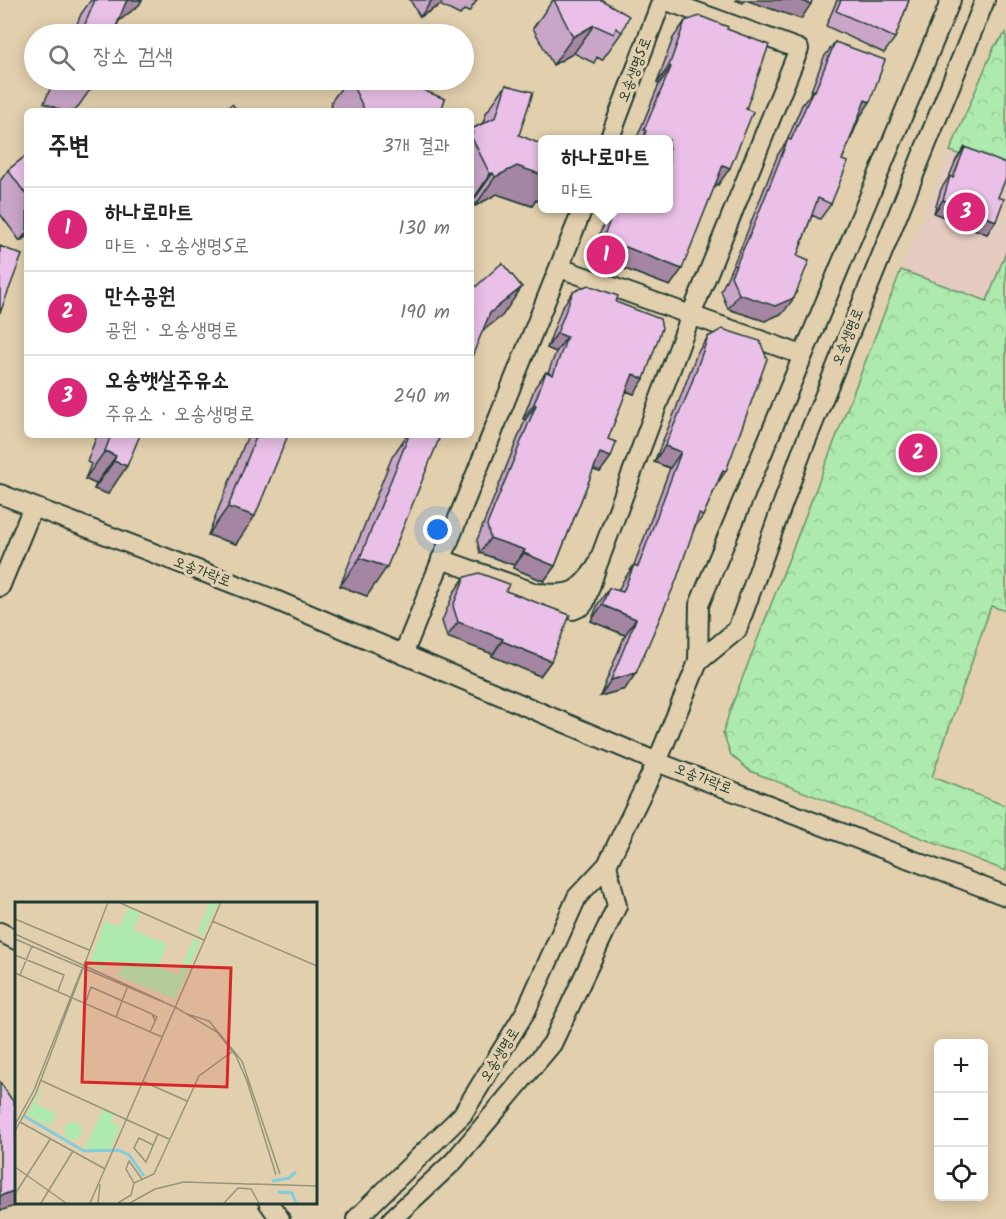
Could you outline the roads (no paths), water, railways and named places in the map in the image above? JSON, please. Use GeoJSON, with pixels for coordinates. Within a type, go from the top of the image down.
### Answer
{"type":"FeatureCollection","features":[{"type":"Feature","properties":{"kind":"street","name":"오송생명5로"},"geometry":{"type":"LineString","coordinates":[[611,135],[663,0]]}},
{"type":"Feature","properties":{"kind":"street"},"geometry":{"type":"LineString","coordinates":[[441,559],[536,593],[568,608],[577,609],[585,602],[691,315],[799,49],[663,0]]}},
{"type":"Feature","properties":{"kind":"street","name":"오송생명로"},"geometry":{"type":"LineString","coordinates":[[356,1219],[462,1115],[526,1011],[577,897],[607,865],[657,762],[698,662],[699,604],[951,0]]}},
{"type":"Feature","properties":{"kind":"street","name":"오송생명로"},"geometry":{"type":"LineString","coordinates":[[698,662],[737,630],[802,451],[985,0]]}},
{"type":"Feature","properties":{"kind":"street"},"geometry":{"type":"LineString","coordinates":[[403,655],[581,213]]}},
{"type":"Feature","properties":{"kind":"street"},"geometry":{"type":"LineString","coordinates":[[560,268],[802,355]]}},
{"type":"Feature","properties":{"kind":"street","name":"오송가락로"},"geometry":{"type":"LineString","coordinates":[[0,494],[273,599],[657,762],[1006,896]]}},
{"type":"Feature","properties":{"kind":"street"},"geometry":{"type":"LineString","coordinates":[[0,587],[33,507]]}},
{"type":"Feature","properties":{"kind":"street","name":"오송생명로"},"geometry":{"type":"LineString","coordinates":[[392,1219],[454,1161],[552,1044],[617,906],[607,865]]}},
{"type":"Feature","properties":{"kind":"street"},"geometry":{"type":"LineString","coordinates":[[0,932],[15,940]]}},
{"type":"Feature","properties":{"kind":"street"},"geometry":{"type":"LineString","coordinates":[[269,1204],[280,1219]]}},
{"type":"Feature","properties":{"kind":"place","name":"오송햇살주유소"},"geometry":{"type":"Point","coordinates":[966,212]}},
{"type":"Feature","properties":{"kind":"place","name":"하나로마트"},"geometry":{"type":"Point","coordinates":[606,255]}},
{"type":"Feature","properties":{"kind":"place","name":"만수공원"},"geometry":{"type":"Point","coordinates":[918,453]}}]}
